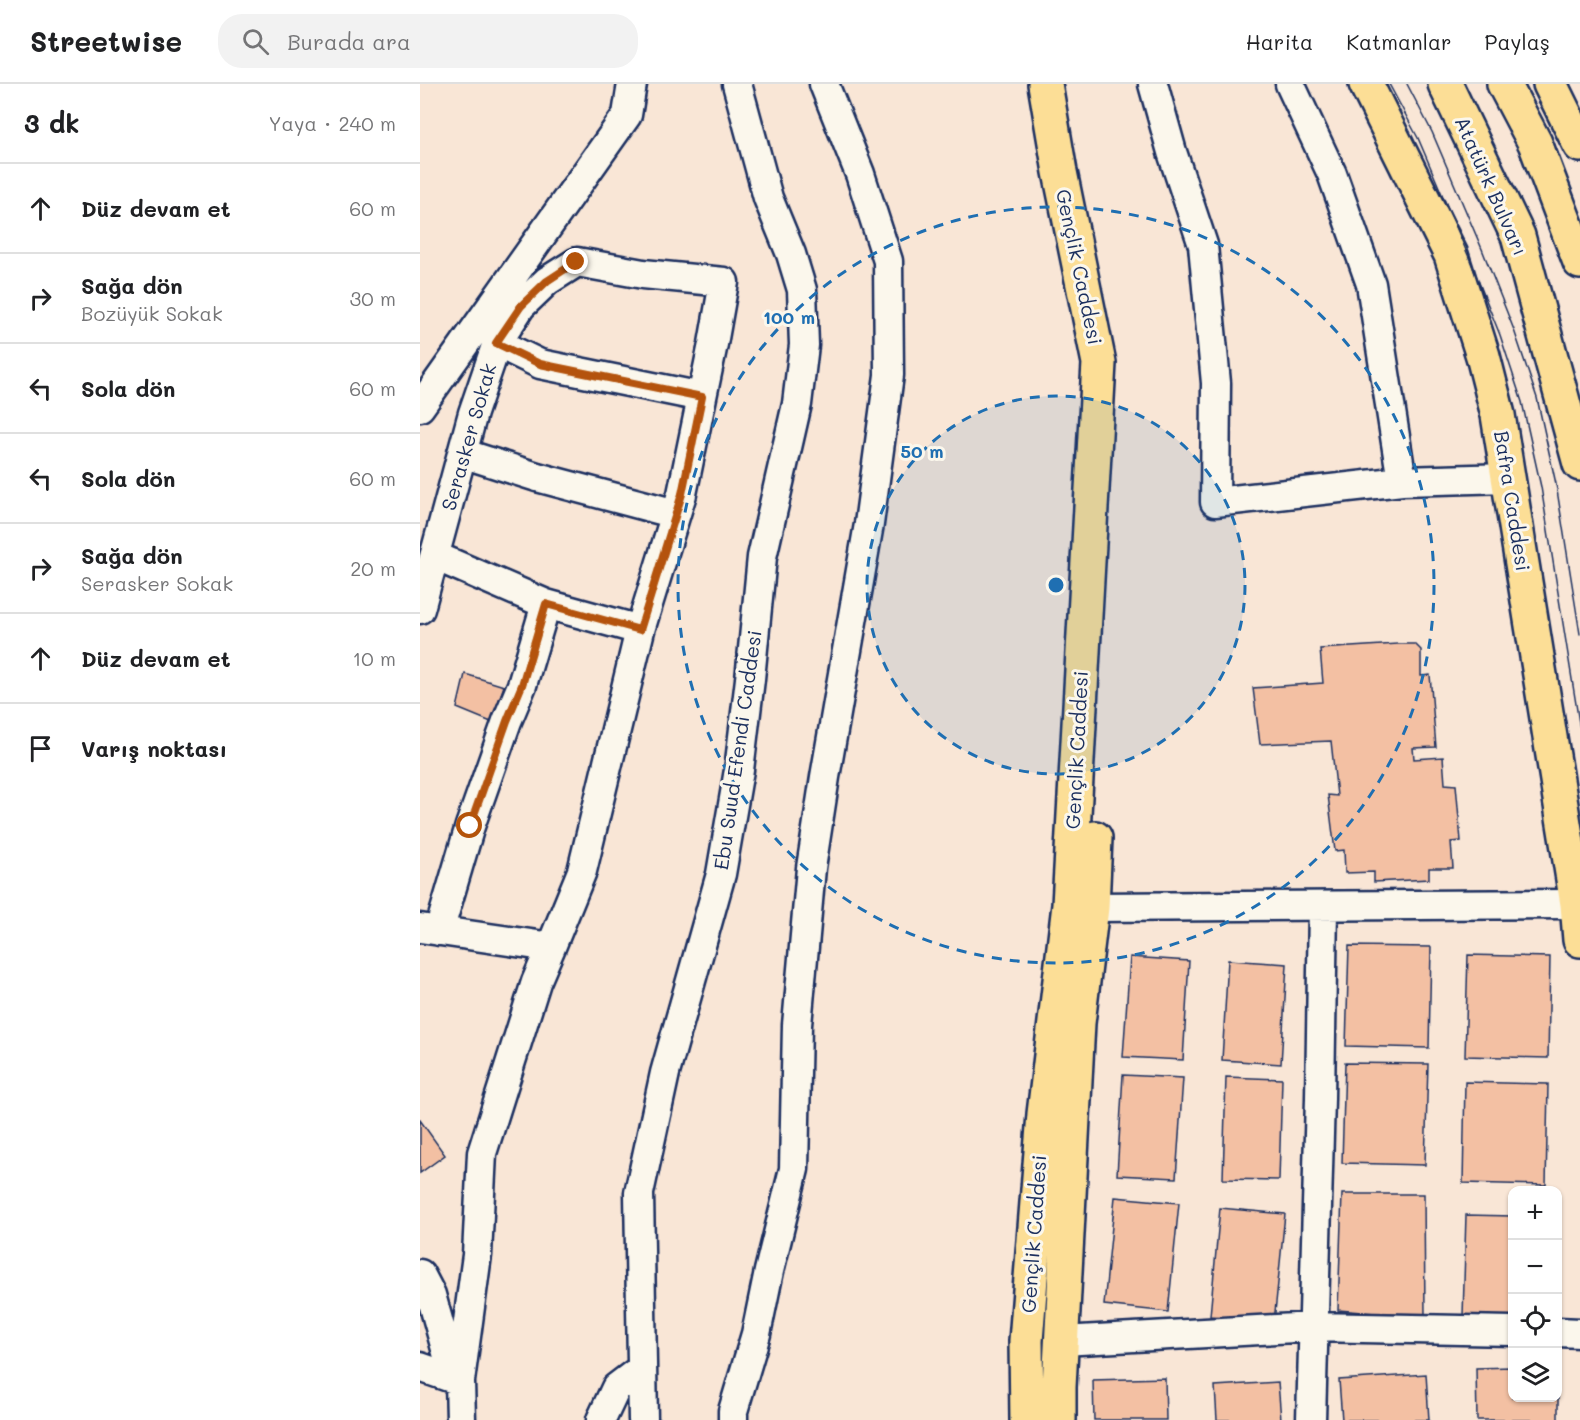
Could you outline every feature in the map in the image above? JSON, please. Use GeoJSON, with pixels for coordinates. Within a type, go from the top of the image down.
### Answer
{"type":"FeatureCollection","features":[{"type":"Feature","properties":{"kind":"main road","name":"Gençlik Caddesi"},"geometry":{"type":"LineString","coordinates":[[1045,84],[1059,172],[1099,363],[1078,1023],[1059,1420]]}},
{"type":"Feature","properties":{"kind":"main road","name":"Gençlik Caddesi"},"geometry":{"type":"LineString","coordinates":[[1027,1420],[1026,1341],[1044,1114],[1080,906],[1101,720],[1113,358],[1058,84]]}},
{"type":"Feature","properties":{"kind":"main road","name":"Bafra Caddesi"},"geometry":{"type":"LineString","coordinates":[[1366,84],[1451,255],[1498,415],[1577,904],[1580,940]]}},
{"type":"Feature","properties":{"kind":"main road","name":"Atatürk Bulvarı"},"geometry":{"type":"LineString","coordinates":[[1445,84],[1518,236],[1580,464]]}},
{"type":"Feature","properties":{"kind":"main road"},"geometry":{"type":"LineString","coordinates":[[1504,84],[1535,143],[1580,262]]}},
{"type":"Feature","properties":{"kind":"main road"},"geometry":{"type":"LineString","coordinates":[[1550,84],[1580,145]]}},
{"type":"Feature","properties":{"kind":"street"},"geometry":{"type":"LineString","coordinates":[[420,407],[627,115],[632,84]]}},
{"type":"Feature","properties":{"kind":"street","name":"Ebu Suud Efendi Caddesi"},"geometry":{"type":"LineString","coordinates":[[643,1420],[639,1193],[665,1073],[721,874],[739,770],[762,557],[797,404],[804,345],[802,290],[791,254],[768,198],[737,84]]}},
{"type":"Feature","properties":{"kind":"street"},"geometry":{"type":"LineString","coordinates":[[733,1420],[733,1411],[756,1334],[794,1169],[797,1024],[811,868],[869,524],[889,375],[888,261],[860,174],[824,84]]}},
{"type":"Feature","properties":{"kind":"street"},"geometry":{"type":"LineString","coordinates":[[1153,84],[1172,152],[1203,245],[1216,383],[1215,502],[1402,481],[1509,478]]}},
{"type":"Feature","properties":{"kind":"street"},"geometry":{"type":"LineString","coordinates":[[1290,84],[1332,174],[1371,284],[1402,481]]}},
{"type":"Feature","properties":{"kind":"street","name":"Serasker Sokak"},"geometry":{"type":"LineString","coordinates":[[420,609],[473,413],[496,343],[521,306],[547,281],[576,262],[643,274],[724,282],[702,397]]}},
{"type":"Feature","properties":{"kind":"street"},"geometry":{"type":"LineString","coordinates":[[461,1420],[460,1381],[477,1255],[482,1153],[536,982],[582,872],[640,630],[676,514],[702,397],[540,364],[496,343]]}},
{"type":"Feature","properties":{"kind":"street"},"geometry":{"type":"LineString","coordinates":[[462,453],[547,480],[676,514]]}},
{"type":"Feature","properties":{"kind":"street"},"geometry":{"type":"LineString","coordinates":[[435,556],[546,604],[640,630]]}},
{"type":"Feature","properties":{"kind":"street"},"geometry":{"type":"LineString","coordinates":[[546,604],[522,685],[430,930],[551,946]]}},
{"type":"Feature","properties":{"kind":"street"},"geometry":{"type":"LineString","coordinates":[[1080,906],[1577,904]]}},
{"type":"Feature","properties":{"kind":"street"},"geometry":{"type":"LineString","coordinates":[[1311,1420],[1323,906]]}},
{"type":"Feature","properties":{"kind":"street"},"geometry":{"type":"LineString","coordinates":[[420,1274],[431,1295],[448,1356],[460,1381]]}},
{"type":"Feature","properties":{"kind":"street"},"geometry":{"type":"LineString","coordinates":[[1062,1341],[1313,1327],[1508,1331]]}},
{"type":"Feature","properties":{"kind":"street"},"geometry":{"type":"LineString","coordinates":[[1562,1332],[1580,1333]]}},
{"type":"Feature","properties":{"kind":"street"},"geometry":{"type":"LineString","coordinates":[[420,1367],[460,1381]]}},
{"type":"Feature","properties":{"kind":"street"},"geometry":{"type":"LineString","coordinates":[[602,1420],[616,1388],[641,1369]]}},
{"type":"Feature","properties":{"kind":"building"},"geometry":{"type":"Polygon","coordinates":[[[1415,644],[1421,650],[1421,676],[1430,675],[1436,747],[1413,748],[1414,759],[1443,757],[1445,784],[1456,785],[1461,841],[1451,842],[1453,868],[1429,868],[1429,879],[1374,882],[1374,872],[1345,873],[1344,850],[1335,851],[1328,795],[1337,796],[1331,741],[1260,744],[1253,688],[1323,683],[1320,649],[1415,644]]]}},
{"type":"Feature","properties":{"kind":"building"},"geometry":{"type":"Polygon","coordinates":[[[465,674],[504,686],[491,722],[457,708],[465,674]]]}},
{"type":"Feature","properties":{"kind":"building"},"geometry":{"type":"Polygon","coordinates":[[[1349,946],[1431,947],[1429,1048],[1346,1046],[1349,946]]]}},
{"type":"Feature","properties":{"kind":"building"},"geometry":{"type":"Polygon","coordinates":[[[1468,955],[1550,957],[1548,1058],[1465,1056],[1468,955]]]}},
{"type":"Feature","properties":{"kind":"building"},"geometry":{"type":"Polygon","coordinates":[[[1130,957],[1189,961],[1183,1060],[1123,1057],[1130,957]]]}},
{"type":"Feature","properties":{"kind":"building"},"geometry":{"type":"Polygon","coordinates":[[[1228,960],[1287,964],[1281,1064],[1222,1060],[1228,960]]]}},
{"type":"Feature","properties":{"kind":"building"},"geometry":{"type":"Polygon","coordinates":[[[1345,1063],[1428,1064],[1425,1165],[1342,1163],[1345,1063]]]}},
{"type":"Feature","properties":{"kind":"building"},"geometry":{"type":"Polygon","coordinates":[[[1123,1075],[1183,1078],[1176,1178],[1117,1175],[1123,1075]]]}},
{"type":"Feature","properties":{"kind":"building"},"geometry":{"type":"Polygon","coordinates":[[[1226,1077],[1282,1079],[1279,1180],[1223,1179],[1226,1077]]]}},
{"type":"Feature","properties":{"kind":"building"},"geometry":{"type":"Polygon","coordinates":[[[1465,1082],[1548,1084],[1546,1185],[1463,1183],[1465,1082]]]}},
{"type":"Feature","properties":{"kind":"building"},"geometry":{"type":"Polygon","coordinates":[[[420,1120],[445,1155],[420,1173],[420,1120]]]}},
{"type":"Feature","properties":{"kind":"building"},"geometry":{"type":"Polygon","coordinates":[[[1342,1194],[1424,1194],[1425,1317],[1338,1310],[1342,1194]]]}},
{"type":"Feature","properties":{"kind":"building"},"geometry":{"type":"Polygon","coordinates":[[[1115,1197],[1179,1203],[1168,1312],[1104,1305],[1115,1197]]]}},
{"type":"Feature","properties":{"kind":"building"},"geometry":{"type":"Polygon","coordinates":[[[1220,1208],[1285,1214],[1274,1322],[1210,1316],[1220,1208]]]}},
{"type":"Feature","properties":{"kind":"building"},"geometry":{"type":"Polygon","coordinates":[[[1466,1215],[1508,1216],[1508,1317],[1463,1316],[1466,1215]]]}},
{"type":"Feature","properties":{"kind":"building"},"geometry":{"type":"Polygon","coordinates":[[[1508,1367],[1508,1402],[1558,1402],[1558,1420],[1477,1420],[1476,1368],[1508,1367]]]}},
{"type":"Feature","properties":{"kind":"building"},"geometry":{"type":"Polygon","coordinates":[[[1426,1374],[1429,1420],[1342,1420],[1339,1380],[1426,1374]]]}},
{"type":"Feature","properties":{"kind":"building"},"geometry":{"type":"Polygon","coordinates":[[[1165,1378],[1166,1420],[1094,1420],[1093,1380],[1165,1378]]]}},
{"type":"Feature","properties":{"kind":"building"},"geometry":{"type":"Polygon","coordinates":[[[1278,1382],[1281,1420],[1217,1420],[1215,1386],[1278,1382]]]}},
{"type":"Feature","properties":{"kind":"tram line"},"geometry":{"type":"LineString","coordinates":[[1389,84],[1418,138],[1468,255],[1500,335],[1522,402],[1541,487],[1580,729]]}},
{"type":"Feature","properties":{"kind":"tram line"},"geometry":{"type":"LineString","coordinates":[[1407,84],[1432,132],[1482,249],[1514,330],[1537,398],[1556,484],[1580,634]]}},
{"type":"Feature","properties":{"kind":"route"},"geometry":{"type":"LineString","coordinates":[[470,826],[522,685],[546,604],[640,630],[682,494],[702,397],[540,364],[496,343],[521,306],[547,281],[576,262]]}}]}
